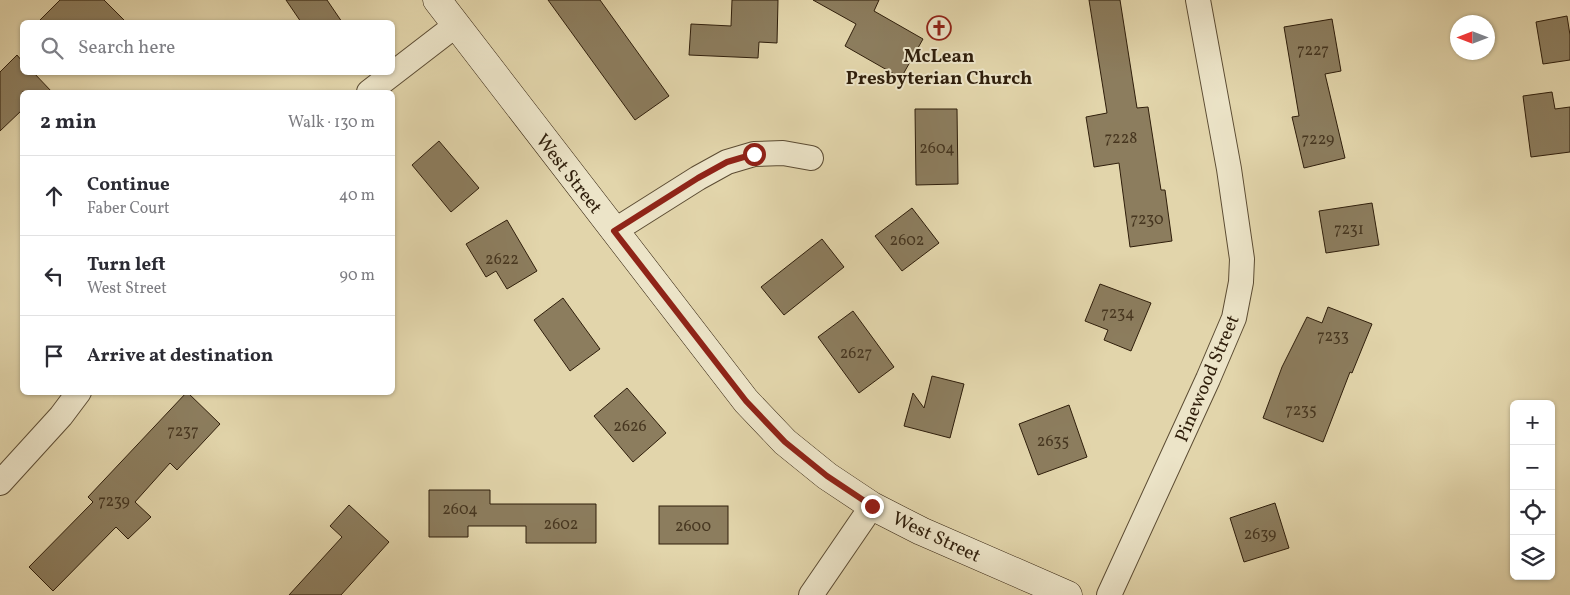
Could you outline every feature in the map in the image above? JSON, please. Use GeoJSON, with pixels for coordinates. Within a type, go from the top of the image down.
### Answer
{"type":"FeatureCollection","features":[{"type":"Feature","properties":{"kind":"main road","name":"West Street"},"geometry":{"type":"LineString","coordinates":[[439,1],[746,401],[785,442],[827,476],[872,506],[921,531],[1068,595]]}},
{"type":"Feature","properties":{"kind":"street","name":"Pinewood Street"},"geometry":{"type":"LineString","coordinates":[[1109,595],[1234,318],[1241,282],[1242,259],[1229,169],[1198,0]]}},
{"type":"Feature","properties":{"kind":"street"},"geometry":{"type":"LineString","coordinates":[[395,72],[456,25]]}},
{"type":"Feature","properties":{"kind":"street"},"geometry":{"type":"LineString","coordinates":[[372,90],[391,75]]}},
{"type":"Feature","properties":{"kind":"street"},"geometry":{"type":"LineString","coordinates":[[614,231],[727,162],[754,154],[783,153],[811,158]]}},
{"type":"Feature","properties":{"kind":"street"},"geometry":{"type":"LineString","coordinates":[[0,483],[54,423],[76,395]]}},
{"type":"Feature","properties":{"kind":"street"},"geometry":{"type":"LineString","coordinates":[[811,595],[872,506]]}},
{"type":"Feature","properties":{"kind":"building"},"geometry":{"type":"Polygon","coordinates":[[[60,0],[104,0],[124,20],[40,20],[60,0]]]}},
{"type":"Feature","properties":{"kind":"building"},"geometry":{"type":"Polygon","coordinates":[[[286,0],[327,0],[341,20],[300,20],[286,0]]]}},
{"type":"Feature","properties":{"kind":"building"},"geometry":{"type":"Polygon","coordinates":[[[548,0],[600,0],[669,96],[635,120],[548,0]]]}},
{"type":"Feature","properties":{"kind":"building"},"geometry":{"type":"Polygon","coordinates":[[[732,0],[778,0],[777,43],[759,42],[758,58],[689,55],[691,24],[731,26],[732,0]]]}},
{"type":"Feature","properties":{"kind":"building"},"geometry":{"type":"Polygon","coordinates":[[[813,0],[879,0],[874,11],[923,39],[901,78],[845,46],[856,24],[813,0]]]}},
{"type":"Feature","properties":{"kind":"building"},"geometry":{"type":"Polygon","coordinates":[[[1089,0],[1120,0],[1137,108],[1148,107],[1161,190],[1165,190],[1172,241],[1130,247],[1119,163],[1094,167],[1086,117],[1107,113],[1089,0]]]}},
{"type":"Feature","properties":{"kind":"building"},"geometry":{"type":"Polygon","coordinates":[[[1567,16],[1570,35],[1570,60],[1543,64],[1536,22],[1567,16]]]}},
{"type":"Feature","properties":{"kind":"building"},"geometry":{"type":"Polygon","coordinates":[[[1332,19],[1341,71],[1325,74],[1345,158],[1304,168],[1292,117],[1299,116],[1284,27],[1332,19]]]}},
{"type":"Feature","properties":{"kind":"building"},"geometry":{"type":"Polygon","coordinates":[[[17,55],[20,59],[20,75],[36,75],[50,90],[20,90],[20,112],[0,131],[0,72],[17,55]]]}},
{"type":"Feature","properties":{"kind":"building"},"geometry":{"type":"Polygon","coordinates":[[[1552,92],[1555,109],[1570,107],[1570,152],[1531,157],[1523,96],[1552,92]]]}},
{"type":"Feature","properties":{"kind":"building"},"geometry":{"type":"Polygon","coordinates":[[[915,109],[957,109],[958,184],[916,185],[915,109]]]}},
{"type":"Feature","properties":{"kind":"building"},"geometry":{"type":"Polygon","coordinates":[[[439,141],[479,188],[451,212],[412,165],[439,141]]]}},
{"type":"Feature","properties":{"kind":"building"},"geometry":{"type":"Polygon","coordinates":[[[1372,203],[1379,245],[1326,253],[1319,211],[1372,203]]]}},
{"type":"Feature","properties":{"kind":"building"},"geometry":{"type":"Polygon","coordinates":[[[912,208],[939,243],[902,271],[875,236],[912,208]]]}},
{"type":"Feature","properties":{"kind":"building"},"geometry":{"type":"Polygon","coordinates":[[[507,220],[537,271],[507,289],[496,271],[486,277],[466,244],[507,220]]]}},
{"type":"Feature","properties":{"kind":"building"},"geometry":{"type":"Polygon","coordinates":[[[822,239],[844,267],[784,315],[761,287],[822,239]]]}},
{"type":"Feature","properties":{"kind":"building"},"geometry":{"type":"Polygon","coordinates":[[[1100,284],[1151,303],[1131,351],[1104,340],[1108,330],[1085,321],[1100,284]]]}},
{"type":"Feature","properties":{"kind":"building"},"geometry":{"type":"Polygon","coordinates":[[[563,298],[600,349],[570,371],[534,320],[563,298]]]}},
{"type":"Feature","properties":{"kind":"building"},"geometry":{"type":"Polygon","coordinates":[[[1328,307],[1372,324],[1352,373],[1350,372],[1323,442],[1263,418],[1282,367],[1307,317],[1322,323],[1328,307]]]}},
{"type":"Feature","properties":{"kind":"building"},"geometry":{"type":"Polygon","coordinates":[[[853,311],[894,367],[859,393],[818,337],[853,311]]]}},
{"type":"Feature","properties":{"kind":"building"},"geometry":{"type":"Polygon","coordinates":[[[932,376],[964,384],[950,438],[904,426],[913,393],[924,408],[932,376]]]}},
{"type":"Feature","properties":{"kind":"building"},"geometry":{"type":"Polygon","coordinates":[[[627,388],[666,433],[633,462],[594,416],[627,388]]]}},
{"type":"Feature","properties":{"kind":"building"},"geometry":{"type":"Polygon","coordinates":[[[184,395],[190,395],[220,424],[177,470],[170,463],[135,502],[151,517],[128,539],[116,527],[53,591],[29,567],[93,502],[88,497],[184,395]]]}},
{"type":"Feature","properties":{"kind":"building"},"geometry":{"type":"Polygon","coordinates":[[[1069,405],[1087,457],[1038,475],[1019,424],[1069,405]]]}},
{"type":"Feature","properties":{"kind":"building"},"geometry":{"type":"Polygon","coordinates":[[[429,490],[490,490],[490,504],[596,504],[596,543],[526,543],[526,526],[468,526],[468,537],[429,537],[429,490]]]}},
{"type":"Feature","properties":{"kind":"building"},"geometry":{"type":"Polygon","coordinates":[[[1275,503],[1289,548],[1244,562],[1230,518],[1275,503]]]}},
{"type":"Feature","properties":{"kind":"building"},"geometry":{"type":"Polygon","coordinates":[[[349,505],[389,542],[341,595],[289,595],[342,537],[330,526],[349,505]]]}},
{"type":"Feature","properties":{"kind":"building"},"geometry":{"type":"Polygon","coordinates":[[[659,506],[728,506],[728,544],[659,544],[659,506]]]}},
{"type":"Feature","properties":{"kind":"place","name":"McLean Presbyterian Church"},"geometry":{"type":"Point","coordinates":[939,28]}},
{"type":"Feature","properties":{"kind":"route"},"geometry":{"type":"LineString","coordinates":[[754,154],[727,162],[614,231],[746,401],[785,442],[827,476],[872,506]]}}]}
